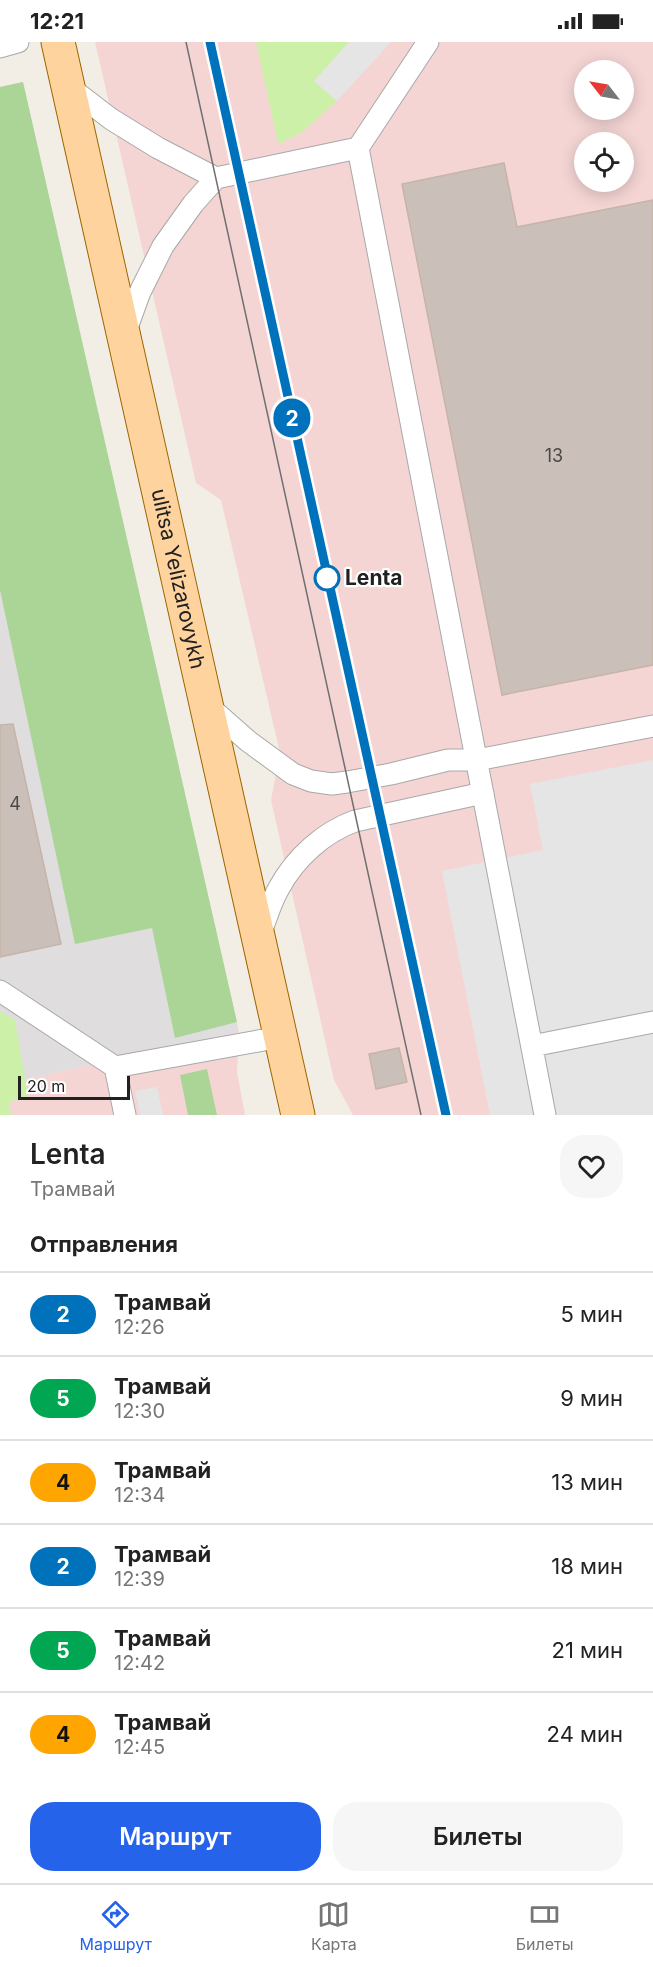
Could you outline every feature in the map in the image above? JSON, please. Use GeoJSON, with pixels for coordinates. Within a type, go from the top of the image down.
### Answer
{"type":"FeatureCollection","features":[{"type":"Feature","properties":{"kind":"main road","name":"ulitsa Yelizarovykh"},"geometry":{"type":"LineString","coordinates":[[58,42],[298,1115]]}},
{"type":"Feature","properties":{"kind":"lane"},"geometry":{"type":"LineString","coordinates":[[0,46],[18,42]]}},
{"type":"Feature","properties":{"kind":"lane"},"geometry":{"type":"LineString","coordinates":[[428,42],[358,148],[545,1115]]}},
{"type":"Feature","properties":{"kind":"lane"},"geometry":{"type":"LineString","coordinates":[[68,86],[111,119],[158,148],[216,178]]}},
{"type":"Feature","properties":{"kind":"lane"},"geometry":{"type":"LineString","coordinates":[[124,333],[140,292],[163,246],[193,204],[216,178],[258,167],[358,148]]}},
{"type":"Feature","properties":{"kind":"lane"},"geometry":{"type":"LineString","coordinates":[[206,704],[248,741],[293,774],[311,781],[332,784],[448,760],[477,760],[653,726]]}},
{"type":"Feature","properties":{"kind":"lane"},"geometry":{"type":"LineString","coordinates":[[259,937],[279,888],[299,859],[336,828],[356,821],[483,793]]}},
{"type":"Feature","properties":{"kind":"lane"},"geometry":{"type":"LineString","coordinates":[[0,991],[115,1067],[280,1037]]}},
{"type":"Feature","properties":{"kind":"lane"},"geometry":{"type":"LineString","coordinates":[[532,1046],[653,1022]]}},
{"type":"Feature","properties":{"kind":"lane"},"geometry":{"type":"LineString","coordinates":[[115,1067],[125,1115]]}},
{"type":"Feature","properties":{"kind":"shaded area"},"geometry":{"type":"Polygon","coordinates":[[[95,42],[653,42],[653,200],[517,227],[504,164],[402,184],[502,695],[653,665],[653,1115],[353,1115],[334,1080],[271,800],[280,753],[221,500],[196,483],[95,42]]]}},
{"type":"Feature","properties":{"kind":"shaded area"},"geometry":{"type":"Polygon","coordinates":[[[349,42],[391,42],[337,101],[314,81],[349,42]]]}},
{"type":"Feature","properties":{"kind":"shaded area"},"geometry":{"type":"Polygon","coordinates":[[[23,82],[239,1032],[0,1085],[0,87],[23,82]]]}},
{"type":"Feature","properties":{"kind":"shaded area"},"geometry":{"type":"Polygon","coordinates":[[[653,760],[653,1115],[490,1115],[442,871],[543,850],[530,784],[653,760]]]}},
{"type":"Feature","properties":{"kind":"shaded area"},"geometry":{"type":"Polygon","coordinates":[[[239,1032],[237,1072],[245,1115],[0,1115],[0,1085],[239,1032]]]}},
{"type":"Feature","properties":{"kind":"shaded area"},"geometry":{"type":"Polygon","coordinates":[[[157,1087],[163,1115],[140,1115],[135,1091],[157,1087]]]}},
{"type":"Feature","properties":{"kind":"green space"},"geometry":{"type":"Polygon","coordinates":[[[256,42],[349,42],[314,81],[337,101],[302,132],[278,144],[256,42]]]}},
{"type":"Feature","properties":{"kind":"green space"},"geometry":{"type":"Polygon","coordinates":[[[23,82],[237,1022],[175,1038],[152,928],[75,944],[0,590],[0,87],[23,82]]]}},
{"type":"Feature","properties":{"kind":"green space"},"geometry":{"type":"Polygon","coordinates":[[[0,1011],[15,1020],[28,1096],[9,1102],[11,1115],[0,1115],[0,1011]]]}},
{"type":"Feature","properties":{"kind":"green space"},"geometry":{"type":"Polygon","coordinates":[[[207,1069],[217,1115],[188,1115],[180,1075],[207,1069]]]}},
{"type":"Feature","properties":{"kind":"building"},"geometry":{"type":"Polygon","coordinates":[[[504,163],[517,227],[653,200],[653,665],[502,695],[402,184],[504,163]]]}},
{"type":"Feature","properties":{"kind":"building"},"geometry":{"type":"Polygon","coordinates":[[[13,724],[61,944],[0,957],[0,725],[13,724]]]}},
{"type":"Feature","properties":{"kind":"building"},"geometry":{"type":"Polygon","coordinates":[[[399,1048],[407,1082],[376,1089],[369,1054],[399,1048]]]}},
{"type":"Feature","properties":{"kind":"tram line"},"geometry":{"type":"LineString","coordinates":[[186,42],[421,1115]]}},
{"type":"Feature","properties":{"kind":"tram line"},"geometry":{"type":"LineString","coordinates":[[210,42],[446,1115]]}},
{"type":"Feature","properties":{"kind":"tram line","name":"2"},"geometry":{"type":"LineString","coordinates":[[210,42],[446,1115]]}},
{"type":"Feature","properties":{"kind":"place","name":"Lenta"},"geometry":{"type":"Point","coordinates":[327,578]}}]}
